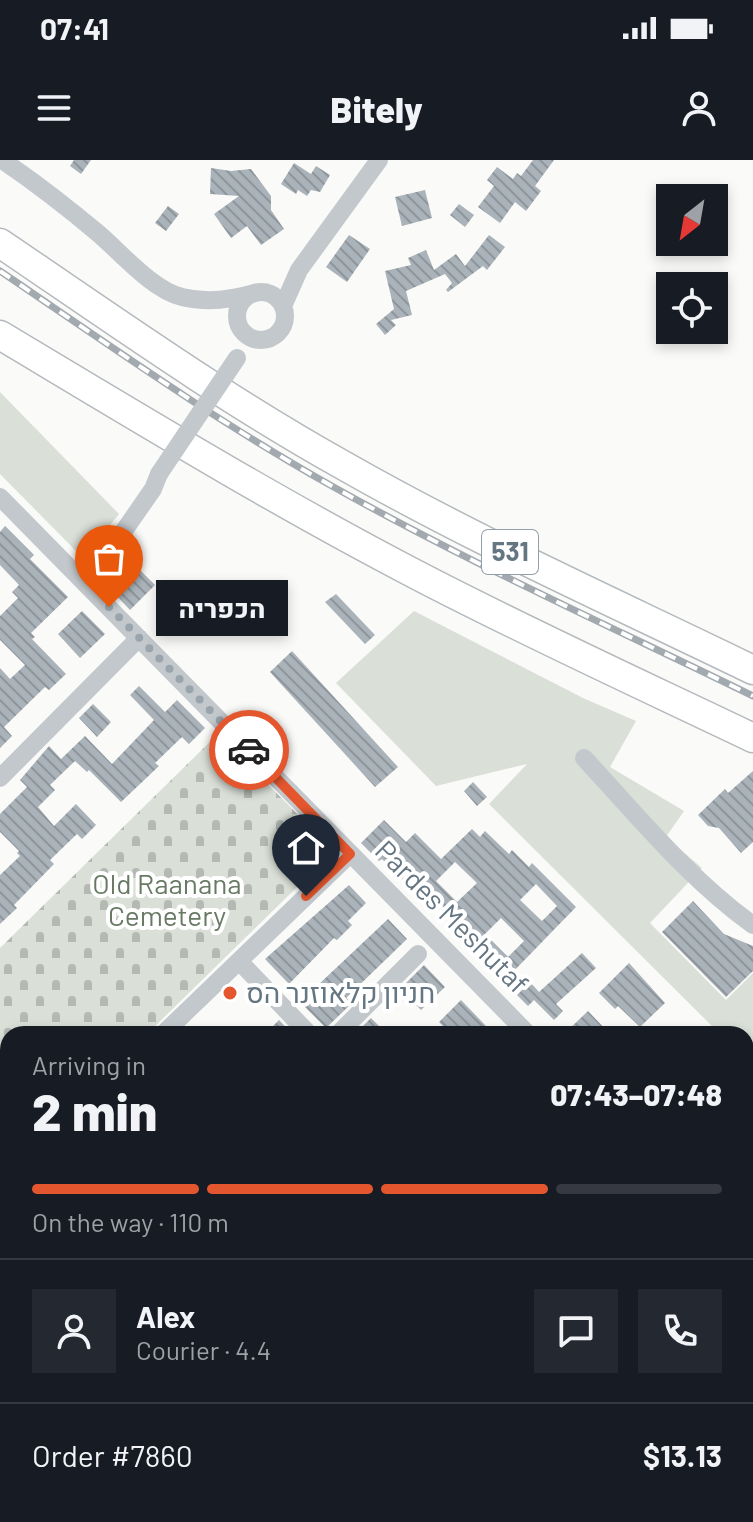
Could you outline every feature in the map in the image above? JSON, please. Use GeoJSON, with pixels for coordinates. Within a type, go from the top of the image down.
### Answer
{"type":"FeatureCollection","features":[{"type":"Feature","properties":{"kind":"highway"},"geometry":{"type":"LineString","coordinates":[[0,227],[271,424]]}},
{"type":"Feature","properties":{"kind":"highway","name":"531"},"geometry":{"type":"LineString","coordinates":[[0,243],[271,424],[445,521],[753,668]]}},
{"type":"Feature","properties":{"kind":"highway","name":"531"},"geometry":{"type":"LineString","coordinates":[[0,317],[211,461],[418,575],[753,738]]}},
{"type":"Feature","properties":{"kind":"highway"},"geometry":{"type":"LineString","coordinates":[[0,335],[211,461]]}},
{"type":"Feature","properties":{"kind":"highway"},"geometry":{"type":"LineString","coordinates":[[689,707],[753,746]]}},
{"type":"Feature","properties":{"kind":"street"},"geometry":{"type":"LineString","coordinates":[[2,160],[57,199],[163,288],[180,297],[207,300],[236,299],[279,288],[299,270],[379,160]]}},
{"type":"Feature","properties":{"kind":"street"},"geometry":{"type":"LineString","coordinates":[[283,306],[299,270]]}},
{"type":"Feature","properties":{"kind":"street"},"geometry":{"type":"LineString","coordinates":[[63,561],[92,558],[159,474],[237,358],[259,339],[274,336],[282,327],[285,316],[283,306],[276,297],[260,293],[241,304],[237,315],[242,336],[237,358]]}},
{"type":"Feature","properties":{"kind":"street"},"geometry":{"type":"LineString","coordinates":[[207,300],[228,313],[249,335],[259,339]]}},
{"type":"Feature","properties":{"kind":"street"},"geometry":{"type":"LineString","coordinates":[[94,592],[96,571],[153,489],[159,474]]}},
{"type":"Feature","properties":{"kind":"street","name":"Pardes Meshutaf"},"geometry":{"type":"LineString","coordinates":[[2,504],[94,592],[520,1026]]}},
{"type":"Feature","properties":{"kind":"street"},"geometry":{"type":"LineString","coordinates":[[0,778],[139,638]]}},
{"type":"Feature","properties":{"kind":"street"},"geometry":{"type":"LineString","coordinates":[[584,758],[698,880],[721,902],[753,925]]}},
{"type":"Feature","properties":{"kind":"street"},"geometry":{"type":"LineString","coordinates":[[171,1026],[350,854]]}},
{"type":"Feature","properties":{"kind":"street"},"geometry":{"type":"LineString","coordinates":[[346,1026],[418,954]]}},
{"type":"Feature","properties":{"kind":"street"},"geometry":{"type":"LineString","coordinates":[[239,961],[301,1026]]}},
{"type":"Feature","properties":{"kind":"green space"},"geometry":{"type":"Polygon","coordinates":[[[0,392],[119,514],[87,554],[77,552],[0,474],[0,392]]]}},
{"type":"Feature","properties":{"kind":"green space"},"geometry":{"type":"Polygon","coordinates":[[[414,611],[583,698],[636,721],[610,767],[684,811],[666,837],[702,868],[650,923],[726,1000],[753,973],[753,1026],[712,1026],[489,804],[527,764],[436,786],[336,683],[414,611]]]}},
{"type":"Feature","properties":{"kind":"green space","name":"Old Raanana Cemetery"},"geometry":{"type":"Polygon","coordinates":[[[218,734],[334,851],[155,1026],[0,1026],[0,948],[218,734]]]}},
{"type":"Feature","properties":{"kind":"building"},"geometry":{"type":"Polygon","coordinates":[[[74,160],[91,160],[81,174],[70,166],[74,160]]]}},
{"type":"Feature","properties":{"kind":"building"},"geometry":{"type":"Polygon","coordinates":[[[533,160],[554,160],[535,186],[541,191],[526,211],[515,202],[500,223],[478,207],[494,186],[487,180],[497,167],[513,179],[517,173],[521,176],[533,160]]]}},
{"type":"Feature","properties":{"kind":"building"},"geometry":{"type":"Polygon","coordinates":[[[294,163],[311,174],[316,166],[330,175],[320,192],[311,190],[307,196],[298,190],[296,194],[281,184],[294,163]]]}},
{"type":"Feature","properties":{"kind":"building"},"geometry":{"type":"Polygon","coordinates":[[[211,168],[231,171],[251,169],[271,196],[271,210],[284,229],[261,245],[247,226],[231,238],[214,214],[239,196],[210,194],[211,168]]]}},
{"type":"Feature","properties":{"kind":"building"},"geometry":{"type":"Polygon","coordinates":[[[425,190],[432,218],[402,226],[395,197],[425,190]]]}},
{"type":"Feature","properties":{"kind":"building"},"geometry":{"type":"Polygon","coordinates":[[[459,204],[474,215],[465,227],[450,215],[459,204]]]}},
{"type":"Feature","properties":{"kind":"building"},"geometry":{"type":"Polygon","coordinates":[[[168,206],[179,214],[166,231],[155,223],[168,206]]]}},
{"type":"Feature","properties":{"kind":"building"},"geometry":{"type":"Polygon","coordinates":[[[349,235],[370,249],[347,282],[326,267],[349,235]]]}},
{"type":"Feature","properties":{"kind":"building"},"geometry":{"type":"Polygon","coordinates":[[[489,235],[505,247],[487,270],[483,266],[448,292],[446,290],[452,283],[445,274],[406,291],[412,315],[391,320],[396,325],[385,335],[376,324],[394,309],[385,271],[411,265],[408,258],[426,250],[434,270],[456,254],[465,266],[489,235]]]}},
{"type":"Feature","properties":{"kind":"building"},"geometry":{"type":"Polygon","coordinates":[[[5,526],[34,555],[30,559],[68,597],[31,633],[35,637],[32,639],[66,674],[49,690],[45,687],[4,727],[12,736],[0,748],[0,668],[10,679],[25,665],[0,640],[0,616],[18,598],[12,592],[19,585],[0,565],[0,532],[5,526]]]}},
{"type":"Feature","properties":{"kind":"building"},"geometry":{"type":"Polygon","coordinates":[[[136,566],[155,585],[130,610],[111,590],[136,566]]]}},
{"type":"Feature","properties":{"kind":"building"},"geometry":{"type":"Polygon","coordinates":[[[336,594],[375,635],[365,644],[325,602],[336,594]]]}},
{"type":"Feature","properties":{"kind":"building"},"geometry":{"type":"Polygon","coordinates":[[[82,611],[105,634],[80,658],[58,634],[82,611]]]}},
{"type":"Feature","properties":{"kind":"building"},"geometry":{"type":"Polygon","coordinates":[[[292,651],[398,767],[375,787],[270,672],[292,651]]]}},
{"type":"Feature","properties":{"kind":"building"},"geometry":{"type":"Polygon","coordinates":[[[139,686],[165,712],[177,700],[205,728],[189,744],[182,737],[155,763],[159,766],[121,802],[89,770],[87,772],[75,761],[50,785],[55,790],[38,807],[54,826],[76,804],[96,825],[82,839],[77,834],[50,860],[54,864],[0,924],[0,875],[20,856],[19,851],[0,832],[0,814],[27,787],[20,780],[49,746],[61,759],[85,736],[112,764],[154,720],[130,695],[139,686]]]}},
{"type":"Feature","properties":{"kind":"building"},"geometry":{"type":"Polygon","coordinates":[[[93,704],[111,722],[97,737],[79,718],[93,704]]]}},
{"type":"Feature","properties":{"kind":"building"},"geometry":{"type":"Polygon","coordinates":[[[232,750],[253,772],[240,784],[219,763],[232,750]]]}},
{"type":"Feature","properties":{"kind":"building"},"geometry":{"type":"Polygon","coordinates":[[[753,771],[753,842],[741,853],[719,828],[708,826],[698,815],[725,789],[728,793],[753,771]]]}},
{"type":"Feature","properties":{"kind":"building"},"geometry":{"type":"Polygon","coordinates":[[[473,782],[487,797],[477,806],[464,791],[473,782]]]}},
{"type":"Feature","properties":{"kind":"building"},"geometry":{"type":"Polygon","coordinates":[[[384,820],[406,842],[415,833],[441,859],[472,829],[480,837],[485,831],[509,854],[512,850],[529,867],[532,863],[576,907],[509,976],[409,874],[403,880],[361,843],[384,820]],[[455,862],[436,881],[457,902],[477,883],[455,862]],[[536,884],[520,900],[542,921],[557,906],[536,884]],[[501,918],[485,934],[508,957],[524,941],[501,918]]]}},
{"type":"Feature","properties":{"kind":"building"},"geometry":{"type":"Polygon","coordinates":[[[349,885],[366,903],[348,921],[352,925],[337,940],[334,938],[289,984],[265,959],[349,885]]]}},
{"type":"Feature","properties":{"kind":"building"},"geometry":{"type":"Polygon","coordinates":[[[693,901],[724,934],[753,946],[753,971],[726,997],[662,932],[693,901]]]}},
{"type":"Feature","properties":{"kind":"building"},"geometry":{"type":"Polygon","coordinates":[[[388,919],[407,939],[346,998],[352,1003],[328,1026],[324,1026],[300,1002],[388,919]]]}},
{"type":"Feature","properties":{"kind":"building"},"geometry":{"type":"Polygon","coordinates":[[[582,953],[596,968],[556,1004],[563,1011],[554,1020],[534,1000],[528,1006],[517,995],[530,982],[539,992],[582,953]]]}},
{"type":"Feature","properties":{"kind":"building"},"geometry":{"type":"Polygon","coordinates":[[[629,963],[665,1003],[639,1026],[599,993],[629,963]]]}},
{"type":"Feature","properties":{"kind":"building"},"geometry":{"type":"Polygon","coordinates":[[[424,965],[445,987],[421,1010],[400,989],[424,965]]]}},
{"type":"Feature","properties":{"kind":"building"},"geometry":{"type":"Polygon","coordinates":[[[461,1000],[486,1026],[443,1026],[439,1022],[461,1000]]]}},
{"type":"Feature","properties":{"kind":"building"},"geometry":{"type":"Polygon","coordinates":[[[588,1011],[602,1026],[572,1026],[588,1011]]]}},
{"type":"Feature","properties":{"kind":"building"},"geometry":{"type":"Polygon","coordinates":[[[371,1018],[379,1026],[363,1026],[371,1018]]]}},
{"type":"Feature","properties":{"kind":"railway"},"geometry":{"type":"LineString","coordinates":[[0,271],[204,409],[330,485],[487,567],[753,696]]}},
{"type":"Feature","properties":{"kind":"way so far"},"geometry":{"type":"LineString","coordinates":[[109,607],[249,750]]}},
{"type":"Feature","properties":{"kind":"place","name":"הכפריה"},"geometry":{"type":"Point","coordinates":[109,607]}},
{"type":"Feature","properties":{"kind":"place","name":"חניון קלאוזנר הס"},"geometry":{"type":"Point","coordinates":[230,993]}},
{"type":"Feature","properties":{"kind":"route"},"geometry":{"type":"LineString","coordinates":[[249,750],[350,854],[306,896]]}}]}
